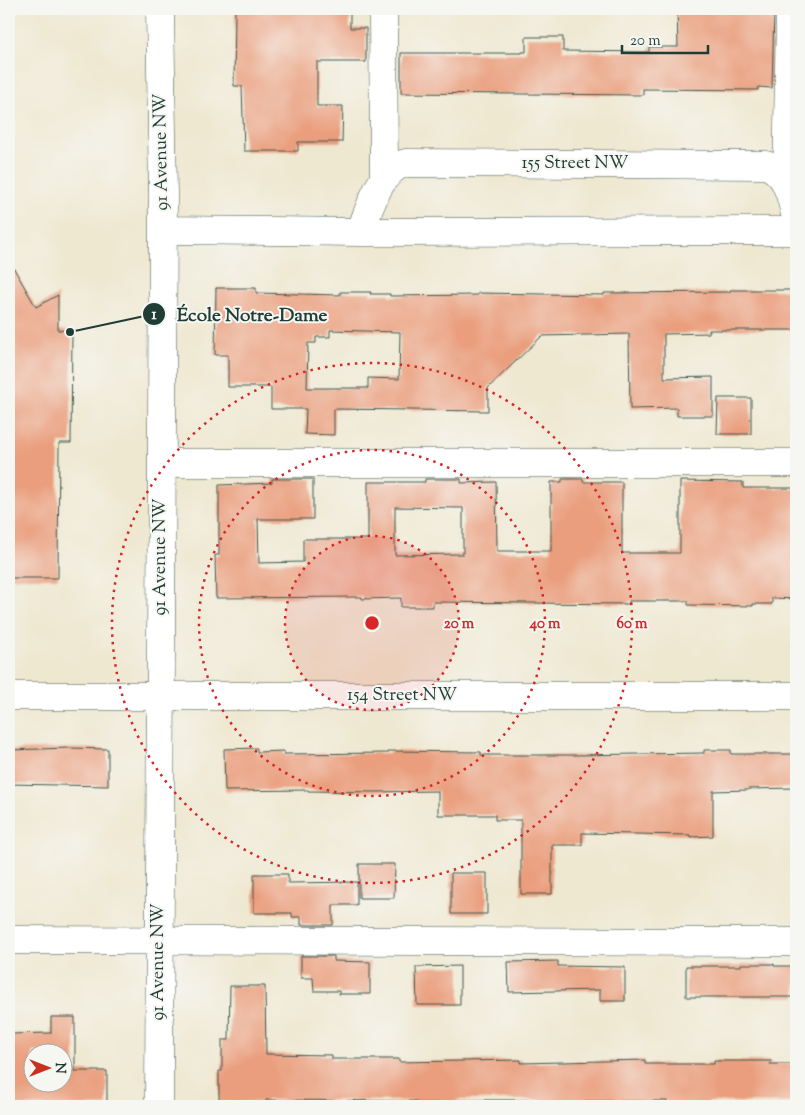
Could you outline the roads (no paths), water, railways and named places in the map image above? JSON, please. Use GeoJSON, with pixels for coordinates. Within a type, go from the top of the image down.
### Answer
{"type":"FeatureCollection","features":[{"type":"Feature","properties":{"kind":"street","name":"91 Avenue NW"},"geometry":{"type":"LineString","coordinates":[[160,9],[162,230],[160,1106]]}},
{"type":"Feature","properties":{"kind":"street"},"geometry":{"type":"LineString","coordinates":[[360,232],[384,177],[383,9]]}},
{"type":"Feature","properties":{"kind":"street"},"geometry":{"type":"LineString","coordinates":[[787,187],[790,9]]}},
{"type":"Feature","properties":{"kind":"street","name":"155 Street NW"},"geometry":{"type":"LineString","coordinates":[[384,177],[397,165],[406,163],[766,165],[774,168],[781,176],[787,187],[796,218]]}},
{"type":"Feature","properties":{"kind":"street"},"geometry":{"type":"LineString","coordinates":[[162,230],[360,232],[796,231]]}},
{"type":"Feature","properties":{"kind":"street"},"geometry":{"type":"LineString","coordinates":[[162,463],[796,462]]}},
{"type":"Feature","properties":{"kind":"street","name":"154 Street NW"},"geometry":{"type":"LineString","coordinates":[[9,696],[796,696]]}},
{"type":"Feature","properties":{"kind":"street"},"geometry":{"type":"LineString","coordinates":[[9,940],[796,942]]}},
{"type":"Feature","properties":{"kind":"place","name":"École Notre-Dame"},"geometry":{"type":"Point","coordinates":[70,332]}}]}
